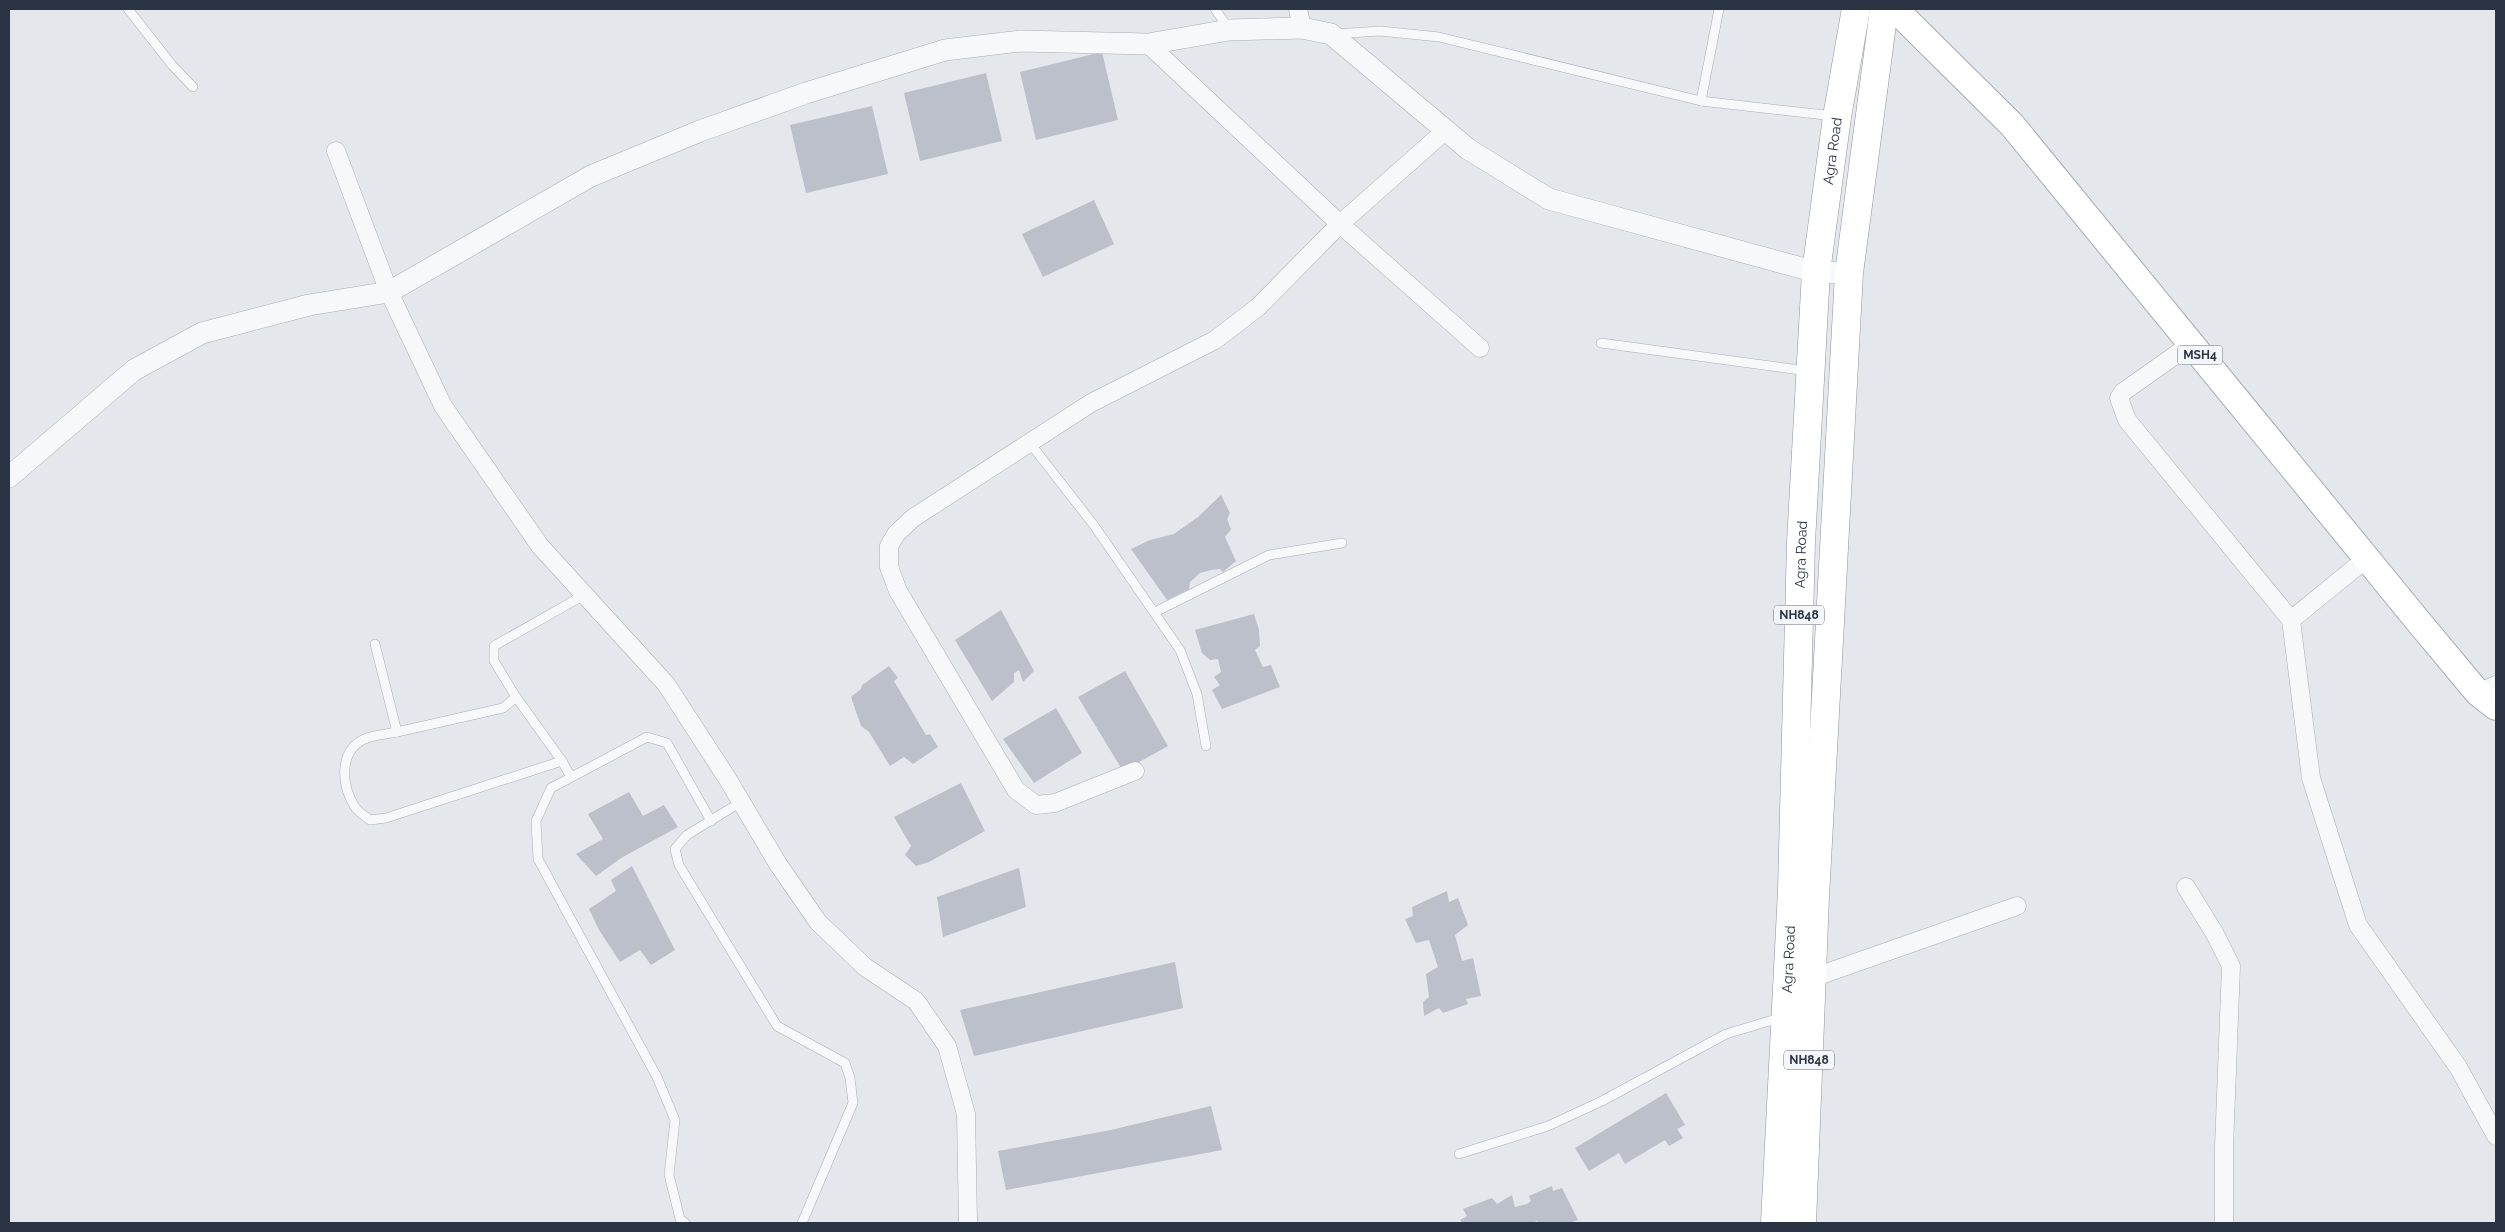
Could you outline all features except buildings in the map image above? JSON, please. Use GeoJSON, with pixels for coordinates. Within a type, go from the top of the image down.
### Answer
{"type":"FeatureCollection","features":[{"type":"Feature","properties":{"kind":"highway","name":"Agra Road"},"geometry":{"type":"LineString","coordinates":[[1775,1223],[1792,890],[1801,542],[1816,272],[1837,117],[1856,9]]}},
{"type":"Feature","properties":{"kind":"highway","name":"Agra Road"},"geometry":{"type":"LineString","coordinates":[[1802,1223],[1812,978],[1849,273],[1884,9]]}},
{"type":"Feature","properties":{"kind":"main road","name":"MSH4"},"geometry":{"type":"LineString","coordinates":[[1895,9],[2012,125],[2367,558],[2490,695]]}},
{"type":"Feature","properties":{"kind":"street"},"geometry":{"type":"LineString","coordinates":[[9,477],[134,370],[202,333],[309,305],[389,292],[591,176],[700,131],[806,93],[945,50],[1020,41],[1148,44],[1300,18],[1331,34],[1468,148],[1549,199],[1816,272],[1849,273]]}},
{"type":"Feature","properties":{"kind":"street"},"geometry":{"type":"LineString","coordinates":[[1148,44],[1340,224],[1480,348]]}},
{"type":"Feature","properties":{"kind":"street"},"geometry":{"type":"LineString","coordinates":[[1135,771],[1055,803],[1036,805],[1016,790],[898,591],[889,567],[889,546],[896,534],[913,518],[1029,442],[1091,403],[1215,340],[1258,307],[1340,224],[1446,130]]}},
{"type":"Feature","properties":{"kind":"street"},"geometry":{"type":"LineString","coordinates":[[336,151],[389,292],[443,406],[540,546],[666,684],[778,864],[818,922],[865,967],[916,1000],[947,1046],[966,1114],[968,1223]]}},
{"type":"Feature","properties":{"kind":"street"},"geometry":{"type":"LineString","coordinates":[[2191,344],[2123,392],[2119,398],[2120,405],[2127,420],[2291,620],[2311,778],[2358,925],[2458,1066],[2496,1136]]}},
{"type":"Feature","properties":{"kind":"street"},"geometry":{"type":"LineString","coordinates":[[2291,620],[2367,558]]}},
{"type":"Feature","properties":{"kind":"street"},"geometry":{"type":"LineString","coordinates":[[2186,887],[2215,934],[2231,966],[2224,1147],[2224,1223]]}},
{"type":"Feature","properties":{"kind":"street"},"geometry":{"type":"LineString","coordinates":[[1812,978],[2017,906]]}},
{"type":"Feature","properties":{"kind":"lane"},"geometry":{"type":"LineString","coordinates":[[128,9],[172,65],[193,87]]}},
{"type":"Feature","properties":{"kind":"lane"},"geometry":{"type":"LineString","coordinates":[[1215,9],[1229,30]]}},
{"type":"Feature","properties":{"kind":"lane"},"geometry":{"type":"LineString","coordinates":[[1701,101],[1719,9]]}},
{"type":"Feature","properties":{"kind":"lane"},"geometry":{"type":"LineString","coordinates":[[1331,34],[1380,31],[1439,37],[1701,101],[1837,117]]}},
{"type":"Feature","properties":{"kind":"lane"},"geometry":{"type":"LineString","coordinates":[[1601,343],[1811,372]]}},
{"type":"Feature","properties":{"kind":"lane"},"geometry":{"type":"LineString","coordinates":[[1029,442],[1093,524],[1180,650],[1194,685],[1206,746]]}},
{"type":"Feature","properties":{"kind":"lane"},"geometry":{"type":"LineString","coordinates":[[1155,612],[1269,556],[1342,542]]}},
{"type":"Feature","properties":{"kind":"lane"},"geometry":{"type":"LineString","coordinates":[[571,777],[494,662],[494,646],[584,595]]}},
{"type":"Feature","properties":{"kind":"lane"},"geometry":{"type":"LineString","coordinates":[[375,644],[397,732]]}},
{"type":"Feature","properties":{"kind":"lane"},"geometry":{"type":"LineString","coordinates":[[516,697],[503,708],[366,738],[351,749],[344,763],[347,784],[356,808],[370,820],[386,818],[562,761]]}},
{"type":"Feature","properties":{"kind":"lane"},"geometry":{"type":"LineString","coordinates":[[685,1223],[680,1219],[669,1175],[675,1120],[657,1077],[538,859],[536,821],[551,788],[647,737],[667,743],[711,820]]}},
{"type":"Feature","properties":{"kind":"lane"},"geometry":{"type":"LineString","coordinates":[[741,802],[687,835],[675,849],[679,865],[777,1026],[845,1063],[850,1078],[853,1103],[802,1223]]}},
{"type":"Feature","properties":{"kind":"lane"},"geometry":{"type":"LineString","coordinates":[[1459,1154],[1548,1126],[1602,1101],[1726,1034],[1786,1016]]}}]}
